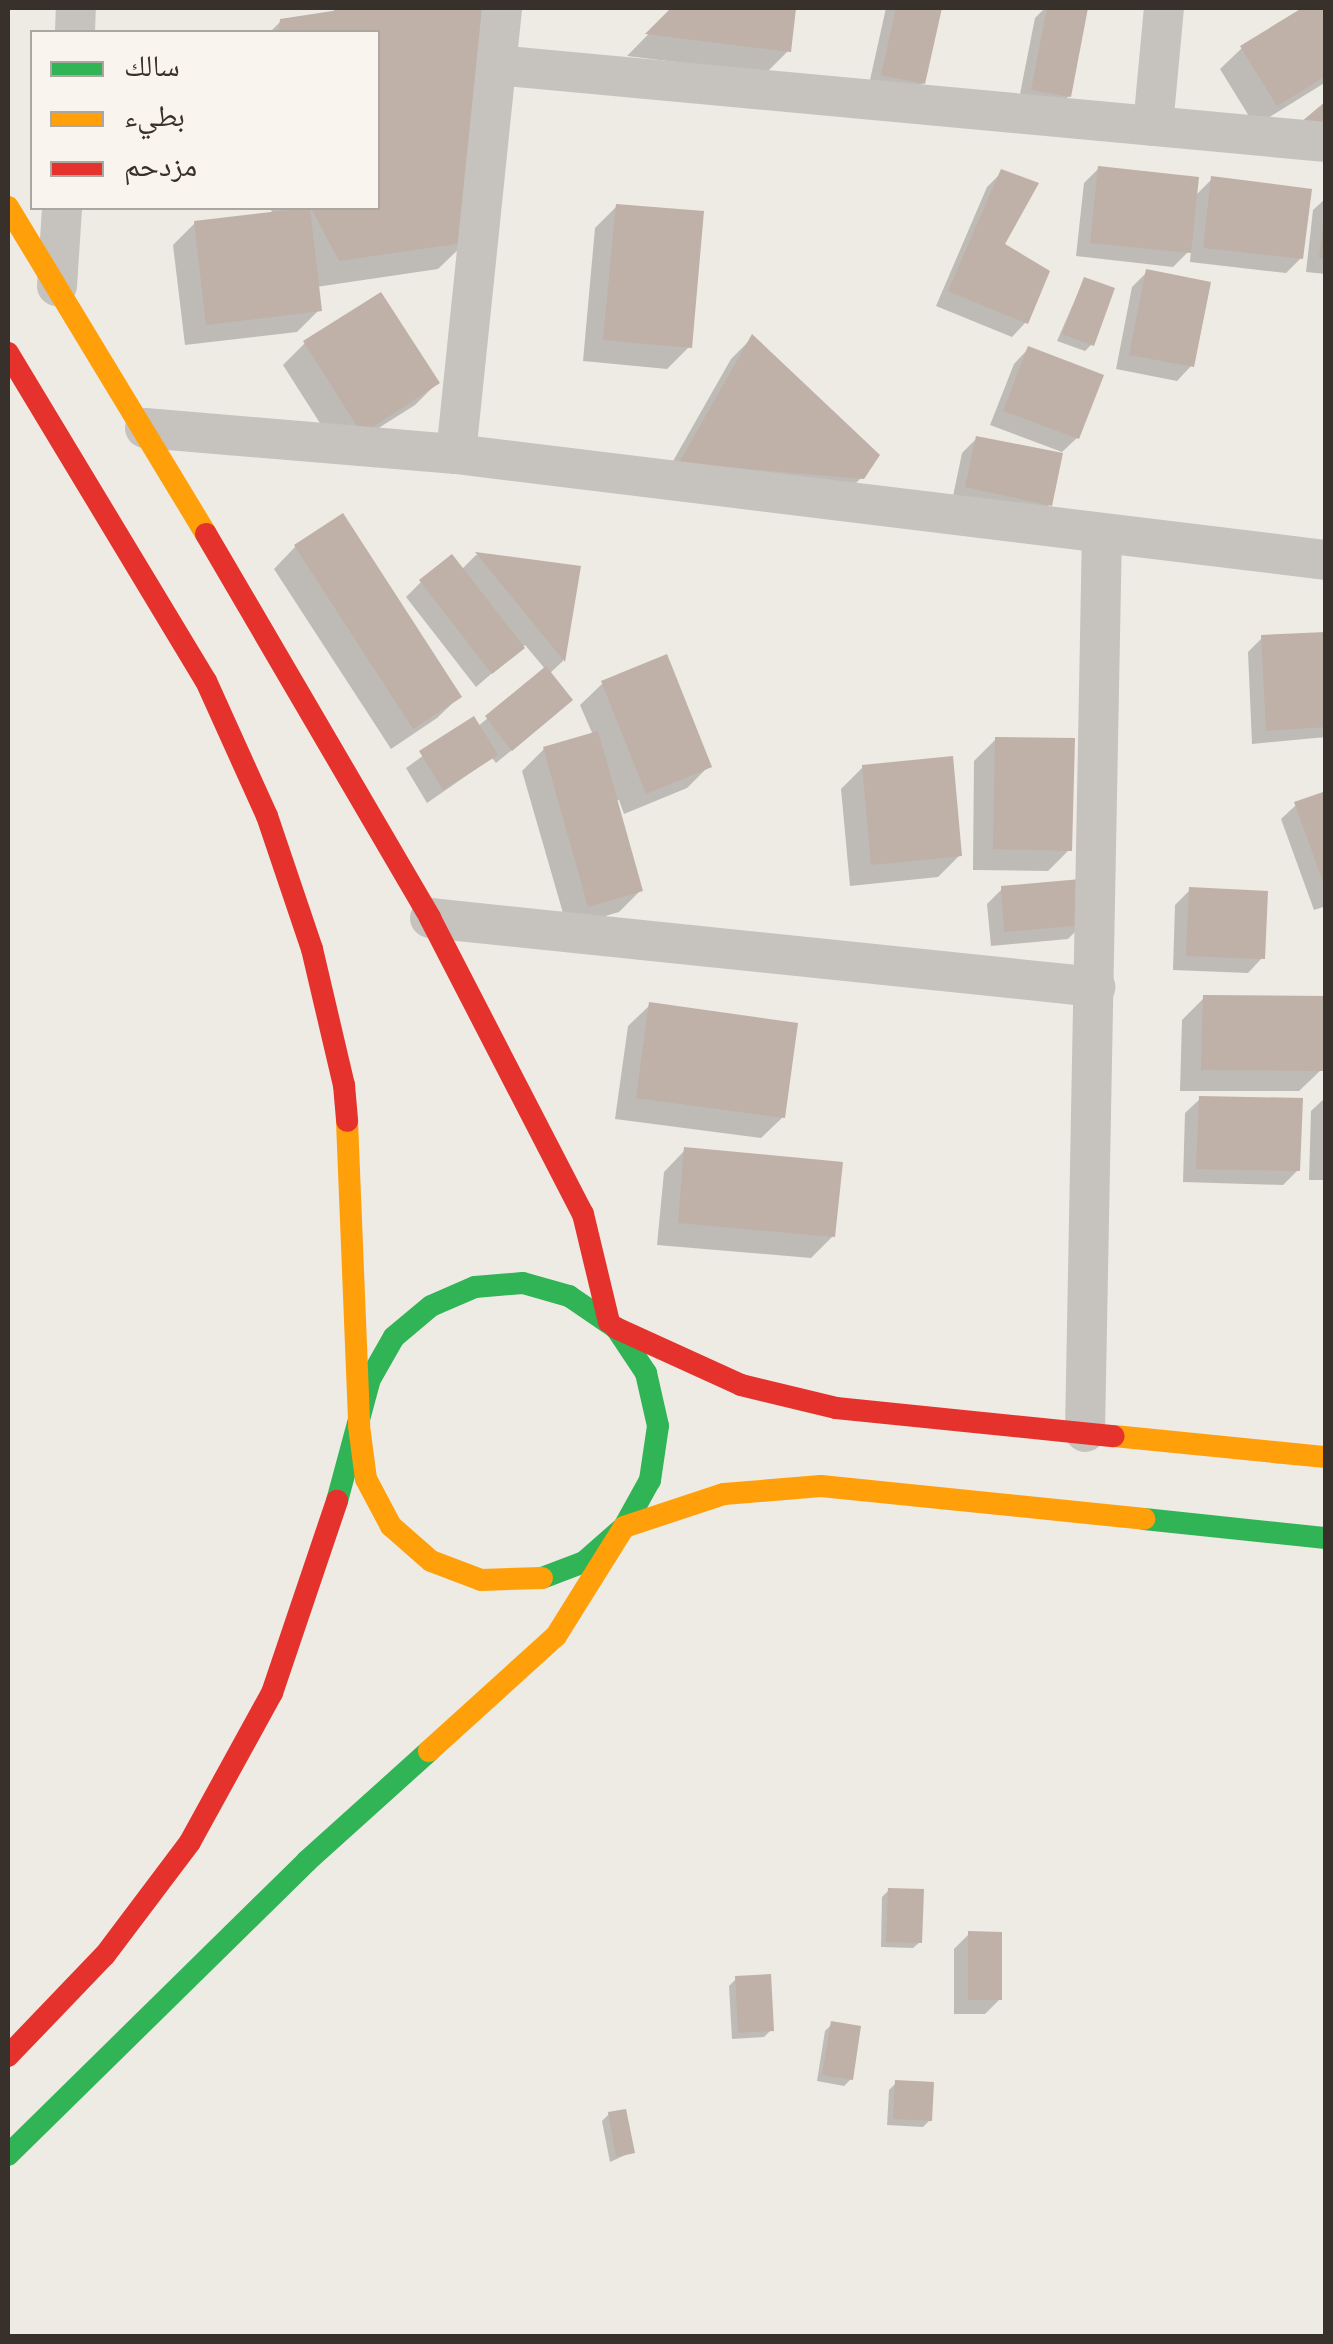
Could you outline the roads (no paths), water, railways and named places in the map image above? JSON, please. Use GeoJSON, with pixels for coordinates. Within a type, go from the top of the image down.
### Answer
{"type":"FeatureCollection","features":[{"type":"Feature","properties":{"kind":"street"},"geometry":{"type":"LineString","coordinates":[[456,454],[502,8]]}},
{"type":"Feature","properties":{"kind":"street"},"geometry":{"type":"LineString","coordinates":[[1153,126],[1164,8]]}},
{"type":"Feature","properties":{"kind":"street"},"geometry":{"type":"LineString","coordinates":[[496,65],[1326,142]]}},
{"type":"Feature","properties":{"kind":"street"},"geometry":{"type":"LineString","coordinates":[[8,207],[146,428],[430,918],[583,1214],[613,1325],[646,1373],[658,1426],[650,1480],[556,1636],[307,1861],[8,2155]]}},
{"type":"Feature","properties":{"kind":"street"},"geometry":{"type":"LineString","coordinates":[[56,286],[62,210]]}},
{"type":"Feature","properties":{"kind":"street"},"geometry":{"type":"LineString","coordinates":[[8,353],[206,682],[267,816],[312,949],[344,1085],[354,1194],[359,1426],[366,1479],[391,1526],[431,1561],[481,1580],[534,1581],[584,1562],[624,1527],[724,1494],[821,1486],[1326,1538]]}},
{"type":"Feature","properties":{"kind":"street"},"geometry":{"type":"LineString","coordinates":[[146,428],[456,454],[1326,560]]}},
{"type":"Feature","properties":{"kind":"street"},"geometry":{"type":"LineString","coordinates":[[1084,1432],[1102,533]]}},
{"type":"Feature","properties":{"kind":"street"},"geometry":{"type":"LineString","coordinates":[[430,918],[1094,987]]}},
{"type":"Feature","properties":{"kind":"street"},"geometry":{"type":"LineString","coordinates":[[8,2056],[105,1955],[190,1842],[272,1692],[319,1563],[370,1379],[394,1337],[430,1306],[474,1287],[522,1284],[569,1296],[613,1325],[741,1386],[836,1408],[1326,1457]]}}]}
